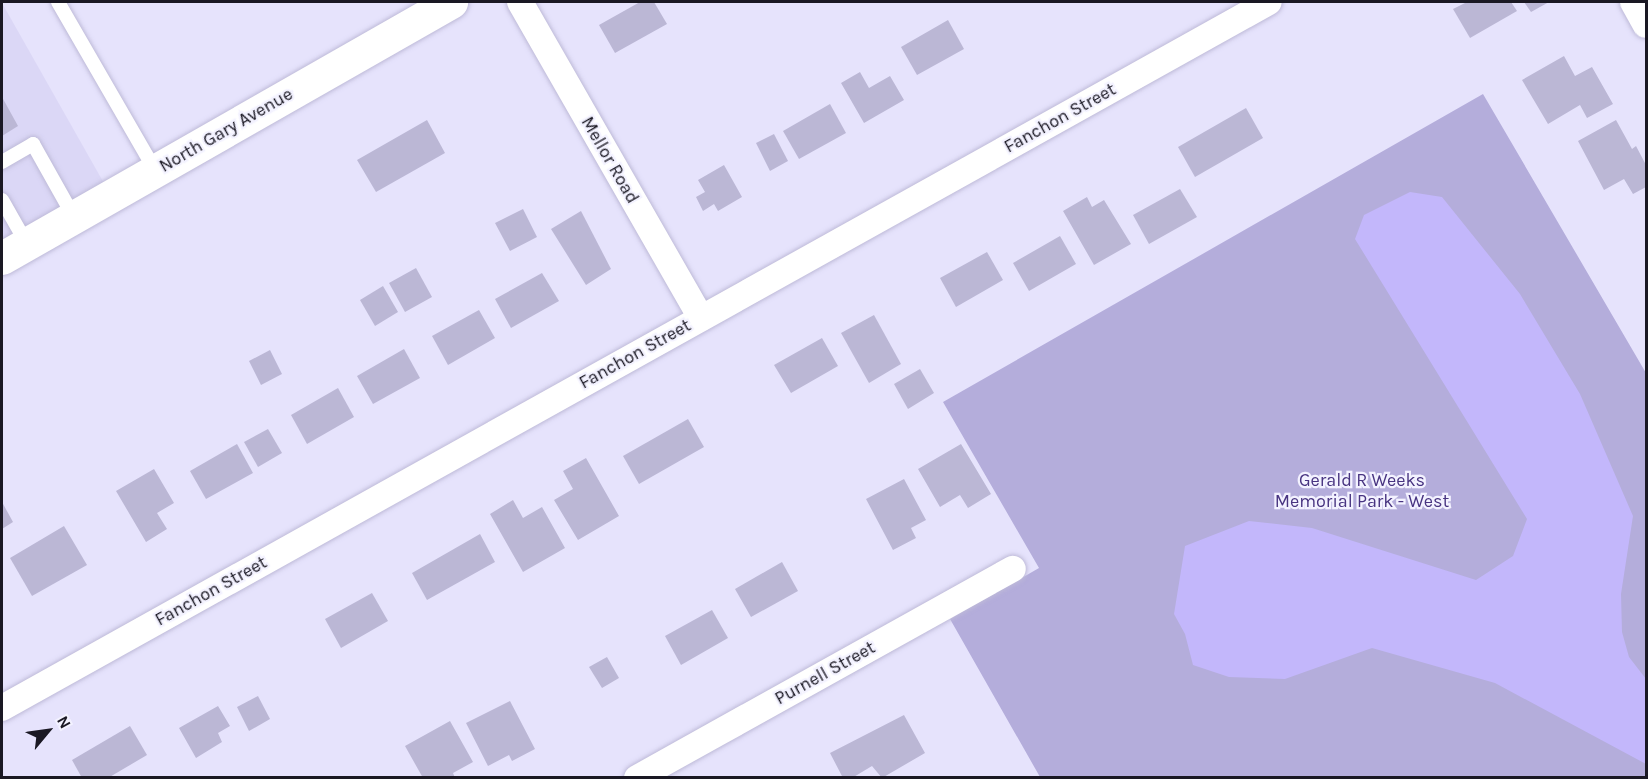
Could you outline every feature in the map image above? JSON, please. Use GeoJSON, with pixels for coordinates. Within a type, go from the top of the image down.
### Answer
{"type":"FeatureCollection","features":[{"type":"Feature","properties":{"kind":"main road","name":"North Gary Avenue"},"geometry":{"type":"LineString","coordinates":[[14,251],[451,2]]}},
{"type":"Feature","properties":{"kind":"street","name":"Mellor Road"},"geometry":{"type":"LineString","coordinates":[[520,2],[701,318]]}},
{"type":"Feature","properties":{"kind":"street","name":"Fanchon Street"},"geometry":{"type":"LineString","coordinates":[[2,708],[1269,2]]}},
{"type":"Feature","properties":{"kind":"street"},"geometry":{"type":"LineString","coordinates":[[1632,2],[1647,25]]}},
{"type":"Feature","properties":{"kind":"street","name":"Purnell Street"},"geometry":{"type":"LineString","coordinates":[[637,777],[1013,569]]}},
{"type":"Feature","properties":{"kind":"lane"},"geometry":{"type":"LineString","coordinates":[[58,2],[154,170]]}},
{"type":"Feature","properties":{"kind":"lane"},"geometry":{"type":"LineString","coordinates":[[2,162],[33,144],[75,217]]}},
{"type":"Feature","properties":{"kind":"lane"},"geometry":{"type":"LineString","coordinates":[[2,200],[14,251]]}},
{"type":"Feature","properties":{"kind":"shaded area"},"geometry":{"type":"Polygon","coordinates":[[[2,3],[105,185],[2,245],[2,3]]]}},
{"type":"Feature","properties":{"kind":"shaded area"},"geometry":{"type":"Polygon","coordinates":[[[1410,192],[1442,197],[1520,294],[1580,394],[1633,516],[1621,594],[1622,632],[1629,657],[1646,679],[1646,764],[1495,683],[1372,648],[1285,679],[1229,677],[1193,665],[1185,634],[1174,614],[1185,546],[1249,521],[1312,528],[1476,580],[1513,556],[1527,519],[1355,239],[1364,215],[1410,192]]]}},
{"type":"Feature","properties":{"kind":"green space","name":"Gerald R Weeks Memorial Park - West"},"geometry":{"type":"Polygon","coordinates":[[[1483,94],[1646,373],[1646,777],[1040,777],[950,619],[1039,568],[943,402],[1483,94]]]}},
{"type":"Feature","properties":{"kind":"building"},"geometry":{"type":"Polygon","coordinates":[[[640,2],[654,2],[667,24],[615,53],[599,25],[640,2]]]}},
{"type":"Feature","properties":{"kind":"building"},"geometry":{"type":"Polygon","coordinates":[[[1467,2],[1511,2],[1517,11],[1470,38],[1453,9],[1467,2]]]}},
{"type":"Feature","properties":{"kind":"building"},"geometry":{"type":"Polygon","coordinates":[[[1524,2],[1549,2],[1531,12],[1524,2]]]}},
{"type":"Feature","properties":{"kind":"building"},"geometry":{"type":"Polygon","coordinates":[[[948,20],[964,49],[917,75],[901,47],[948,20]]]}},
{"type":"Feature","properties":{"kind":"building"},"geometry":{"type":"Polygon","coordinates":[[[1564,56],[1575,76],[1592,67],[1613,104],[1587,118],[1580,105],[1548,124],[1522,80],[1564,56]]]}},
{"type":"Feature","properties":{"kind":"building"},"geometry":{"type":"Polygon","coordinates":[[[860,72],[869,88],[890,76],[904,100],[864,123],[841,83],[860,72]]]}},
{"type":"Feature","properties":{"kind":"building"},"geometry":{"type":"Polygon","coordinates":[[[2,97],[18,126],[2,136],[2,97]]]}},
{"type":"Feature","properties":{"kind":"building"},"geometry":{"type":"Polygon","coordinates":[[[830,104],[846,133],[799,159],[783,131],[830,104]]]}},
{"type":"Feature","properties":{"kind":"building"},"geometry":{"type":"Polygon","coordinates":[[[1246,108],[1263,138],[1195,177],[1178,147],[1246,108]]]}},
{"type":"Feature","properties":{"kind":"building"},"geometry":{"type":"Polygon","coordinates":[[[427,120],[445,153],[376,192],[357,160],[427,120]]]}},
{"type":"Feature","properties":{"kind":"building"},"geometry":{"type":"Polygon","coordinates":[[[1616,120],[1632,149],[1636,146],[1646,165],[1646,187],[1633,194],[1624,179],[1604,190],[1578,141],[1616,120]]]}},
{"type":"Feature","properties":{"kind":"building"},"geometry":{"type":"Polygon","coordinates":[[[774,134],[788,161],[770,171],[756,143],[774,134]]]}},
{"type":"Feature","properties":{"kind":"building"},"geometry":{"type":"Polygon","coordinates":[[[724,165],[742,197],[718,211],[714,204],[703,211],[696,197],[705,192],[698,180],[724,165]]]}},
{"type":"Feature","properties":{"kind":"building"},"geometry":{"type":"Polygon","coordinates":[[[1180,189],[1197,217],[1149,244],[1133,215],[1180,189]]]}},
{"type":"Feature","properties":{"kind":"building"},"geometry":{"type":"Polygon","coordinates":[[[1087,197],[1092,207],[1104,200],[1131,244],[1094,265],[1063,211],[1087,197]]]}},
{"type":"Feature","properties":{"kind":"building"},"geometry":{"type":"Polygon","coordinates":[[[523,209],[537,237],[510,251],[495,223],[523,209]]]}},
{"type":"Feature","properties":{"kind":"building"},"geometry":{"type":"Polygon","coordinates":[[[581,211],[611,269],[586,285],[551,229],[581,211]]]}},
{"type":"Feature","properties":{"kind":"building"},"geometry":{"type":"Polygon","coordinates":[[[1060,236],[1076,264],[1029,291],[1013,263],[1060,236]]]}},
{"type":"Feature","properties":{"kind":"building"},"geometry":{"type":"Polygon","coordinates":[[[987,252],[1003,280],[956,307],[940,278],[987,252]]]}},
{"type":"Feature","properties":{"kind":"building"},"geometry":{"type":"Polygon","coordinates":[[[416,268],[432,297],[405,312],[389,283],[416,268]]]}},
{"type":"Feature","properties":{"kind":"building"},"geometry":{"type":"Polygon","coordinates":[[[542,273],[559,301],[511,328],[495,299],[542,273]]]}},
{"type":"Feature","properties":{"kind":"building"},"geometry":{"type":"Polygon","coordinates":[[[383,286],[398,312],[375,326],[360,300],[383,286]]]}},
{"type":"Feature","properties":{"kind":"building"},"geometry":{"type":"Polygon","coordinates":[[[479,310],[495,338],[448,365],[432,336],[479,310]]]}},
{"type":"Feature","properties":{"kind":"building"},"geometry":{"type":"Polygon","coordinates":[[[874,315],[901,364],[869,383],[841,333],[874,315]]]}},
{"type":"Feature","properties":{"kind":"building"},"geometry":{"type":"Polygon","coordinates":[[[822,338],[838,366],[791,393],[774,365],[822,338]]]}},
{"type":"Feature","properties":{"kind":"building"},"geometry":{"type":"Polygon","coordinates":[[[404,349],[420,378],[373,404],[357,376],[404,349]]]}},
{"type":"Feature","properties":{"kind":"building"},"geometry":{"type":"Polygon","coordinates":[[[270,350],[282,374],[261,385],[249,361],[270,350]]]}},
{"type":"Feature","properties":{"kind":"building"},"geometry":{"type":"Polygon","coordinates":[[[920,369],[934,393],[908,409],[894,384],[920,369]]]}},
{"type":"Feature","properties":{"kind":"building"},"geometry":{"type":"Polygon","coordinates":[[[338,388],[354,417],[307,444],[291,415],[338,388]]]}},
{"type":"Feature","properties":{"kind":"building"},"geometry":{"type":"Polygon","coordinates":[[[688,419],[704,447],[639,484],[623,456],[688,419]]]}},
{"type":"Feature","properties":{"kind":"building"},"geometry":{"type":"Polygon","coordinates":[[[268,429],[282,453],[258,467],[244,442],[268,429]]]}},
{"type":"Feature","properties":{"kind":"building"},"geometry":{"type":"Polygon","coordinates":[[[237,444],[253,473],[206,499],[190,471],[237,444]]]}},
{"type":"Feature","properties":{"kind":"building"},"geometry":{"type":"Polygon","coordinates":[[[961,444],[991,494],[968,508],[960,495],[940,507],[918,469],[961,444]]]}},
{"type":"Feature","properties":{"kind":"building"},"geometry":{"type":"Polygon","coordinates":[[[586,458],[619,516],[578,540],[554,500],[573,489],[563,471],[586,458]]]}},
{"type":"Feature","properties":{"kind":"building"},"geometry":{"type":"Polygon","coordinates":[[[154,469],[174,503],[157,513],[167,529],[146,542],[116,491],[154,469]]]}},
{"type":"Feature","properties":{"kind":"building"},"geometry":{"type":"Polygon","coordinates":[[[904,479],[926,520],[911,528],[916,538],[893,550],[866,499],[904,479]]]}},
{"type":"Feature","properties":{"kind":"building"},"geometry":{"type":"Polygon","coordinates":[[[513,500],[523,518],[542,507],[565,548],[523,572],[490,514],[513,500]]]}},
{"type":"Feature","properties":{"kind":"building"},"geometry":{"type":"Polygon","coordinates":[[[2,502],[13,522],[2,529],[2,502]]]}},
{"type":"Feature","properties":{"kind":"building"},"geometry":{"type":"Polygon","coordinates":[[[64,526],[87,565],[32,596],[10,558],[64,526]]]}},
{"type":"Feature","properties":{"kind":"building"},"geometry":{"type":"Polygon","coordinates":[[[480,534],[495,562],[427,600],[412,573],[480,534]]]}},
{"type":"Feature","properties":{"kind":"building"},"geometry":{"type":"Polygon","coordinates":[[[782,562],[798,591],[751,617],[735,589],[782,562]]]}},
{"type":"Feature","properties":{"kind":"building"},"geometry":{"type":"Polygon","coordinates":[[[372,593],[388,621],[341,648],[325,619],[372,593]]]}},
{"type":"Feature","properties":{"kind":"building"},"geometry":{"type":"Polygon","coordinates":[[[712,610],[728,638],[681,665],[665,636],[712,610]]]}},
{"type":"Feature","properties":{"kind":"building"},"geometry":{"type":"Polygon","coordinates":[[[607,657],[619,678],[602,688],[589,667],[607,657]]]}},
{"type":"Feature","properties":{"kind":"building"},"geometry":{"type":"Polygon","coordinates":[[[258,696],[270,719],[249,731],[237,707],[258,696]]]}},
{"type":"Feature","properties":{"kind":"building"},"geometry":{"type":"Polygon","coordinates":[[[510,701],[535,749],[512,761],[509,755],[488,766],[466,723],[510,701]]]}},
{"type":"Feature","properties":{"kind":"building"},"geometry":{"type":"Polygon","coordinates":[[[218,706],[230,726],[218,733],[222,742],[196,758],[179,728],[218,706]]]}},
{"type":"Feature","properties":{"kind":"building"},"geometry":{"type":"Polygon","coordinates":[[[904,715],[925,753],[882,778],[872,766],[852,778],[843,778],[830,753],[904,715]]]}},
{"type":"Feature","properties":{"kind":"building"},"geometry":{"type":"Polygon","coordinates":[[[450,721],[473,762],[453,773],[455,778],[423,778],[405,746],[450,721]]]}},
{"type":"Feature","properties":{"kind":"building"},"geometry":{"type":"Polygon","coordinates":[[[130,726],[147,755],[108,778],[82,778],[72,760],[130,726]]]}}]}
